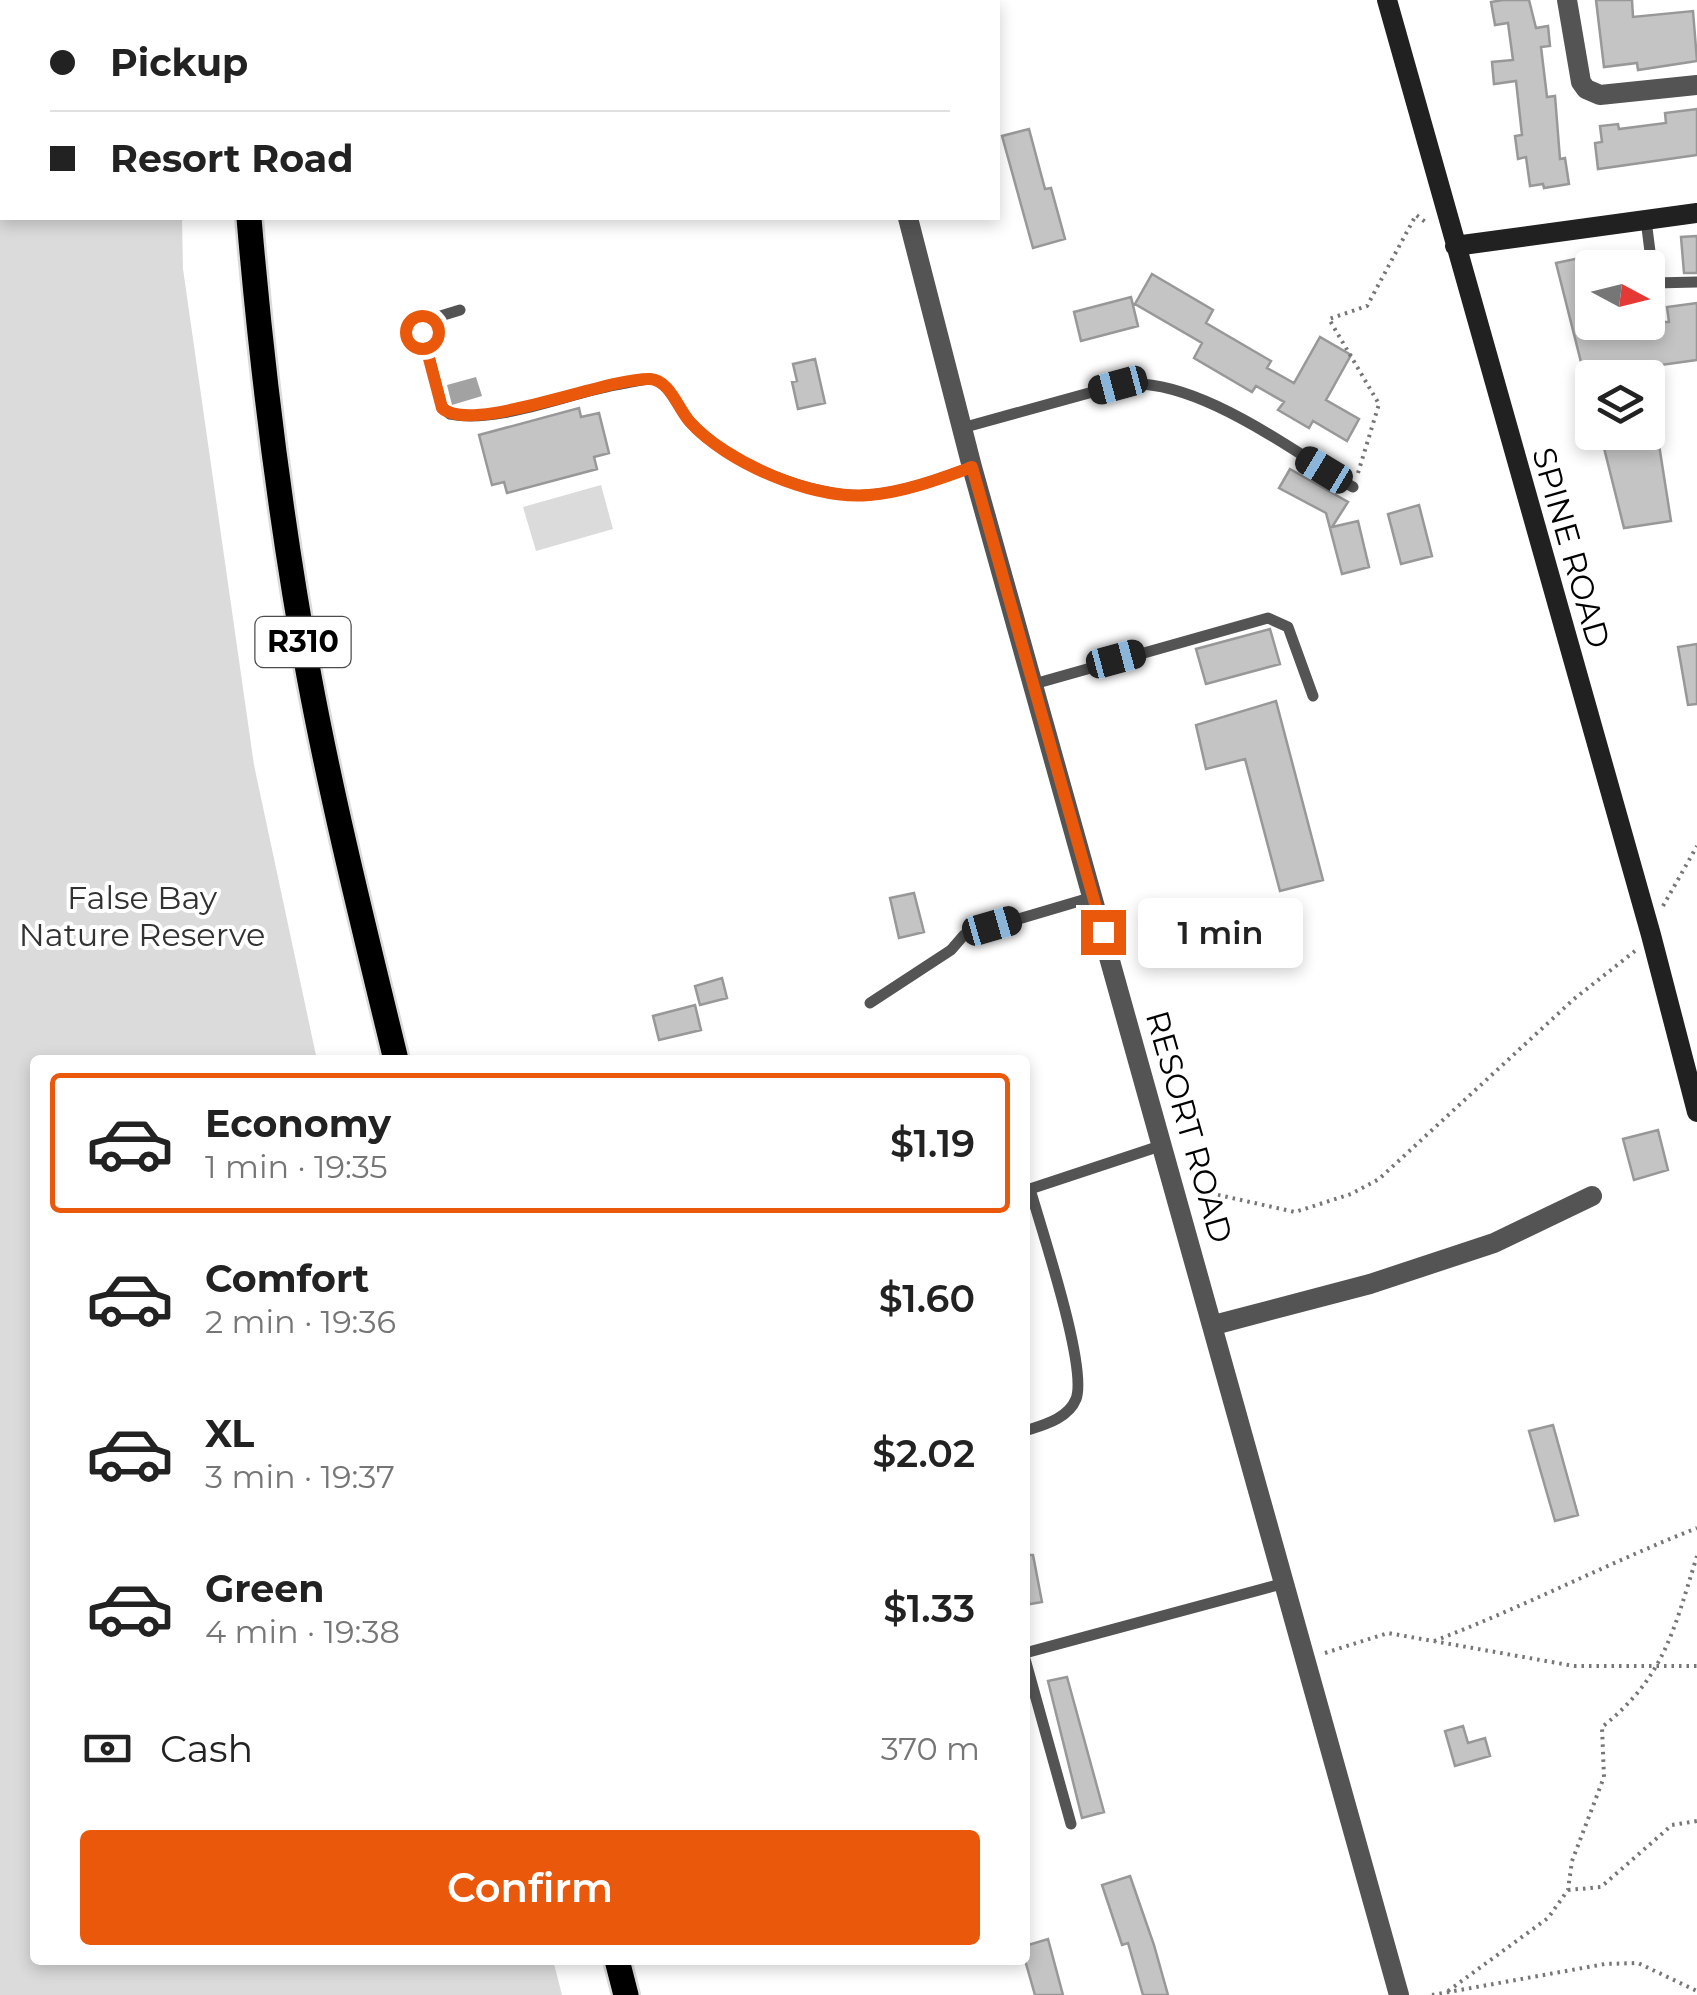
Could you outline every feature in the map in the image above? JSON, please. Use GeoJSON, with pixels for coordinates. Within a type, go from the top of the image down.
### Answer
{"type":"FeatureCollection","features":[{"type":"Feature","properties":{"kind":"main road","name":"SPINE ROAD"},"geometry":{"type":"LineString","coordinates":[[1386,0],[1651,935],[1697,1112]]}},
{"type":"Feature","properties":{"kind":"main road"},"geometry":{"type":"LineString","coordinates":[[1456,246],[1697,213]]}},
{"type":"Feature","properties":{"kind":"main road","name":"R310"},"geometry":{"type":"LineString","coordinates":[[249,220],[281,500],[309,676],[395,1055]]}},
{"type":"Feature","properties":{"kind":"main road"},"geometry":{"type":"LineString","coordinates":[[618,1965],[626,1995]]}},
{"type":"Feature","properties":{"kind":"street"},"geometry":{"type":"LineString","coordinates":[[1567,0],[1580,82],[1586,90],[1600,95],[1697,84]]}},
{"type":"Feature","properties":{"kind":"street","name":"RESORT ROAD"},"geometry":{"type":"LineString","coordinates":[[909,220],[972,467],[1399,1995]]}},
{"type":"Feature","properties":{"kind":"street"},"geometry":{"type":"LineString","coordinates":[[1214,1325],[1370,1284],[1494,1242],[1592,1196]]}},
{"type":"Feature","properties":{"kind":"lane"},"geometry":{"type":"LineString","coordinates":[[1646,220],[1654,284],[1697,282]]}},
{"type":"Feature","properties":{"kind":"lane"},"geometry":{"type":"LineString","coordinates":[[460,310],[424,321],[422,330],[442,408],[450,414],[498,413],[592,389],[651,379],[665,386],[683,414],[720,450],[820,491],[867,496],[919,486],[972,467]]}},
{"type":"Feature","properties":{"kind":"lane"},"geometry":{"type":"LineString","coordinates":[[962,428],[1118,385],[1150,383],[1206,400],[1354,487]]}},
{"type":"Feature","properties":{"kind":"lane"},"geometry":{"type":"LineString","coordinates":[[1034,684],[1268,618],[1288,626],[1313,696]]}},
{"type":"Feature","properties":{"kind":"lane"},"geometry":{"type":"LineString","coordinates":[[870,1003],[950,950],[964,935],[1094,897]]}},
{"type":"Feature","properties":{"kind":"lane"},"geometry":{"type":"LineString","coordinates":[[1030,1429],[1052,1422],[1068,1410],[1074,1404],[1078,1385],[1074,1350],[1030,1189],[1163,1145]]}},
{"type":"Feature","properties":{"kind":"lane"},"geometry":{"type":"LineString","coordinates":[[1030,1655],[1285,1583]]}},
{"type":"Feature","properties":{"kind":"lane"},"geometry":{"type":"LineString","coordinates":[[1030,1674],[1071,1824]]}},
{"type":"Feature","properties":{"kind":"path"},"geometry":{"type":"LineString","coordinates":[[1354,487],[1380,404],[1329,320],[1367,306],[1416,214],[1456,246]]}},
{"type":"Feature","properties":{"kind":"path"},"geometry":{"type":"LineString","coordinates":[[1176,1190],[1225,1194],[1295,1212],[1351,1194],[1379,1179],[1602,975],[1634,953],[1651,935],[1678,875],[1697,846]]}},
{"type":"Feature","properties":{"kind":"path"},"geometry":{"type":"LineString","coordinates":[[1434,1640],[1501,1615],[1612,1561],[1697,1528]]}},
{"type":"Feature","properties":{"kind":"path"},"geometry":{"type":"LineString","coordinates":[[1448,1991],[1548,1918],[1568,1890],[1572,1861],[1604,1777],[1602,1727],[1625,1709],[1658,1666],[1697,1556]]}},
{"type":"Feature","properties":{"kind":"path"},"geometry":{"type":"LineString","coordinates":[[1306,1659],[1388,1634],[1574,1666],[1697,1666]]}},
{"type":"Feature","properties":{"kind":"path"},"geometry":{"type":"LineString","coordinates":[[1568,1890],[1601,1887],[1672,1824],[1697,1821]]}},
{"type":"Feature","properties":{"kind":"path"},"geometry":{"type":"LineString","coordinates":[[1432,1995],[1605,1964],[1638,1963],[1697,1991]]}},
{"type":"Feature","properties":{"kind":"green space","name":"False Bay Nature Reserve"},"geometry":{"type":"Polygon","coordinates":[[[0,220],[182,220],[183,269],[254,765],[316,1055],[30,1055],[30,1965],[554,1965],[562,1995],[0,1995],[0,220]]]}},
{"type":"Feature","properties":{"kind":"green space"},"geometry":{"type":"Polygon","coordinates":[[[601,485],[613,529],[536,551],[523,507],[601,485]]]}},
{"type":"Feature","properties":{"kind":"shaded area"},"geometry":{"type":"Polygon","coordinates":[[[476,377],[482,396],[452,405],[447,385],[476,377]]]}},
{"type":"Feature","properties":{"kind":"building"},"geometry":{"type":"Polygon","coordinates":[[[1529,0],[1536,28],[1548,26],[1550,46],[1541,47],[1547,97],[1555,96],[1560,159],[1565,158],[1569,184],[1530,186],[1526,157],[1518,159],[1515,136],[1522,135],[1516,81],[1494,84],[1492,62],[1513,60],[1508,23],[1495,25],[1491,2],[1529,0]]]}},
{"type":"Feature","properties":{"kind":"building"},"geometry":{"type":"Polygon","coordinates":[[[1596,0],[1632,0],[1633,17],[1693,11],[1697,61],[1638,70],[1637,63],[1604,67],[1596,0]]]}},
{"type":"Feature","properties":{"kind":"building"},"geometry":{"type":"Polygon","coordinates":[[[1697,109],[1697,155],[1598,169],[1595,143],[1602,142],[1600,126],[1618,124],[1619,129],[1666,123],[1665,113],[1697,109]]]}},
{"type":"Feature","properties":{"kind":"building"},"geometry":{"type":"Polygon","coordinates":[[[1029,129],[1045,189],[1051,188],[1065,239],[1033,248],[1002,136],[1029,129]]]}},
{"type":"Feature","properties":{"kind":"building"},"geometry":{"type":"Polygon","coordinates":[[[1697,236],[1697,273],[1684,273],[1681,237],[1697,236]]]}},
{"type":"Feature","properties":{"kind":"building"},"geometry":{"type":"Polygon","coordinates":[[[1575,259],[1575,338],[1556,263],[1575,259]]]}},
{"type":"Feature","properties":{"kind":"building"},"geometry":{"type":"Polygon","coordinates":[[[1152,274],[1213,310],[1206,323],[1271,361],[1267,368],[1294,383],[1320,337],[1351,355],[1326,400],[1359,419],[1347,441],[1313,421],[1309,428],[1278,410],[1284,402],[1256,386],[1252,392],[1194,358],[1202,343],[1135,304],[1152,274]]]}},
{"type":"Feature","properties":{"kind":"building"},"geometry":{"type":"Polygon","coordinates":[[[1131,297],[1138,326],[1081,341],[1074,312],[1131,297]]]}},
{"type":"Feature","properties":{"kind":"building"},"geometry":{"type":"Polygon","coordinates":[[[1697,303],[1697,360],[1665,364],[1665,360],[1580,360],[1575,340],[1665,340],[1667,307],[1697,303]]]}},
{"type":"Feature","properties":{"kind":"building"},"geometry":{"type":"Polygon","coordinates":[[[815,359],[825,403],[798,409],[793,364],[815,359]]]}},
{"type":"Feature","properties":{"kind":"building"},"geometry":{"type":"Polygon","coordinates":[[[579,408],[581,417],[599,413],[609,453],[594,457],[597,469],[507,493],[504,482],[492,485],[479,435],[579,408]]]}},
{"type":"Feature","properties":{"kind":"building"},"geometry":{"type":"Polygon","coordinates":[[[1604,450],[1660,450],[1671,521],[1624,528],[1604,450]]]}},
{"type":"Feature","properties":{"kind":"building"},"geometry":{"type":"Polygon","coordinates":[[[1290,469],[1348,502],[1332,527],[1358,521],[1369,567],[1342,574],[1326,513],[1279,488],[1290,469]]]}},
{"type":"Feature","properties":{"kind":"building"},"geometry":{"type":"Polygon","coordinates":[[[1419,505],[1432,556],[1401,564],[1388,514],[1419,505]]]}},
{"type":"Feature","properties":{"kind":"building"},"geometry":{"type":"Polygon","coordinates":[[[1270,629],[1280,664],[1206,684],[1196,649],[1270,629]]]}},
{"type":"Feature","properties":{"kind":"building"},"geometry":{"type":"Polygon","coordinates":[[[1697,644],[1697,704],[1688,705],[1678,647],[1697,644]]]}},
{"type":"Feature","properties":{"kind":"building"},"geometry":{"type":"Polygon","coordinates":[[[1276,701],[1323,880],[1280,891],[1245,759],[1206,769],[1196,725],[1276,701]]]}},
{"type":"Feature","properties":{"kind":"building"},"geometry":{"type":"Polygon","coordinates":[[[914,893],[924,932],[899,938],[890,898],[914,893]]]}},
{"type":"Feature","properties":{"kind":"building"},"geometry":{"type":"Polygon","coordinates":[[[722,978],[727,998],[700,1005],[695,986],[722,978]]]}},
{"type":"Feature","properties":{"kind":"building"},"geometry":{"type":"Polygon","coordinates":[[[695,1005],[701,1030],[659,1040],[653,1016],[695,1005]]]}},
{"type":"Feature","properties":{"kind":"building"},"geometry":{"type":"Polygon","coordinates":[[[1658,1130],[1668,1170],[1634,1180],[1623,1139],[1658,1130]]]}},
{"type":"Feature","properties":{"kind":"building"},"geometry":{"type":"Polygon","coordinates":[[[1553,1425],[1578,1515],[1555,1521],[1529,1431],[1553,1425]]]}},
{"type":"Feature","properties":{"kind":"building"},"geometry":{"type":"Polygon","coordinates":[[[1030,1555],[1033,1555],[1042,1602],[1030,1604],[1030,1555]]]}},
{"type":"Feature","properties":{"kind":"building"},"geometry":{"type":"Polygon","coordinates":[[[1067,1677],[1104,1812],[1082,1818],[1048,1681],[1067,1677]]]}},
{"type":"Feature","properties":{"kind":"building"},"geometry":{"type":"Polygon","coordinates":[[[1463,1726],[1468,1743],[1485,1738],[1490,1756],[1455,1766],[1445,1731],[1463,1726]]]}},
{"type":"Feature","properties":{"kind":"building"},"geometry":{"type":"Polygon","coordinates":[[[1130,1876],[1168,1995],[1143,1995],[1128,1943],[1122,1945],[1102,1885],[1130,1876]]]}},
{"type":"Feature","properties":{"kind":"building"},"geometry":{"type":"Polygon","coordinates":[[[1048,1939],[1063,1995],[1035,1995],[1026,1965],[1030,1965],[1030,1944],[1048,1939]]]}},
{"type":"Feature","properties":{"kind":"route"},"geometry":{"type":"LineString","coordinates":[[422,332],[442,408],[455,416],[498,413],[592,389],[651,379],[665,386],[683,414],[720,450],[820,491],[867,496],[919,486],[972,467],[1103,932]]}}]}
